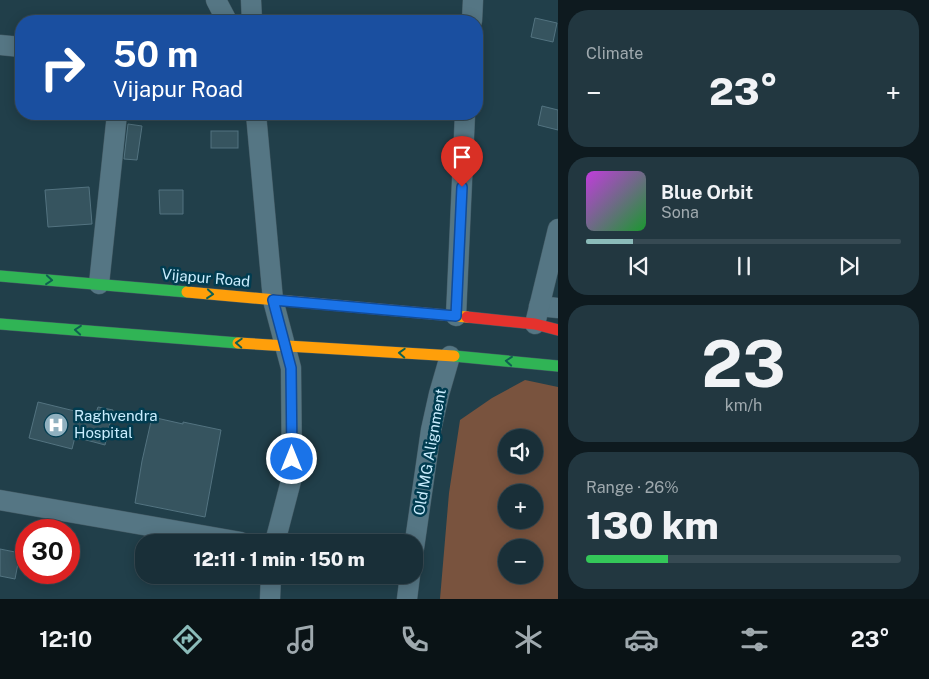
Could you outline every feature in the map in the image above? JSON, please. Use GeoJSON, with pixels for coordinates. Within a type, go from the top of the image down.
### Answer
{"type":"FeatureCollection","features":[{"type":"Feature","properties":{"kind":"main road","name":"Vijapur Road"},"geometry":{"type":"LineString","coordinates":[[0,276],[456,316],[544,313],[558,330]]}},
{"type":"Feature","properties":{"kind":"main road"},"geometry":{"type":"LineString","coordinates":[[0,324],[202,341],[450,356],[558,366]]}},
{"type":"Feature","properties":{"kind":"street"},"geometry":{"type":"LineString","coordinates":[[216,0],[224,15]]}},
{"type":"Feature","properties":{"kind":"street"},"geometry":{"type":"LineString","coordinates":[[252,0],[252,15]]}},
{"type":"Feature","properties":{"kind":"street"},"geometry":{"type":"LineString","coordinates":[[472,15],[473,0]]}},
{"type":"Feature","properties":{"kind":"street"},"geometry":{"type":"LineString","coordinates":[[0,45],[15,46]]}},
{"type":"Feature","properties":{"kind":"street"},"geometry":{"type":"LineString","coordinates":[[99,284],[116,120]]}},
{"type":"Feature","properties":{"kind":"street"},"geometry":{"type":"LineString","coordinates":[[257,120],[273,300],[291,368],[292,477],[277,534]]}},
{"type":"Feature","properties":{"kind":"street"},"geometry":{"type":"LineString","coordinates":[[456,316],[465,120]]}},
{"type":"Feature","properties":{"kind":"street"},"geometry":{"type":"LineString","coordinates":[[544,313],[558,229]]}},
{"type":"Feature","properties":{"kind":"street","name":"Old MG Alignment"},"geometry":{"type":"LineString","coordinates":[[416,534],[431,430],[450,356]]}},
{"type":"Feature","properties":{"kind":"street"},"geometry":{"type":"LineString","coordinates":[[0,500],[194,534]]}},
{"type":"Feature","properties":{"kind":"street"},"geometry":{"type":"LineString","coordinates":[[270,599],[271,584]]}},
{"type":"Feature","properties":{"kind":"street"},"geometry":{"type":"LineString","coordinates":[[407,599],[409,584]]}},
{"type":"Feature","properties":{"kind":"shaded area"},"geometry":{"type":"Polygon","coordinates":[[[525,380],[558,387],[558,599],[440,599],[449,493],[460,420],[492,398],[525,380]]]}},
{"type":"Feature","properties":{"kind":"building"},"geometry":{"type":"Polygon","coordinates":[[[535,18],[557,23],[553,42],[531,37],[535,18]]]}},
{"type":"Feature","properties":{"kind":"building"},"geometry":{"type":"Polygon","coordinates":[[[542,106],[558,110],[558,130],[538,125],[542,106]]]}},
{"type":"Feature","properties":{"kind":"building"},"geometry":{"type":"Polygon","coordinates":[[[128,124],[142,126],[137,160],[124,159],[128,124]]]}},
{"type":"Feature","properties":{"kind":"building"},"geometry":{"type":"Polygon","coordinates":[[[211,131],[238,131],[238,148],[211,148],[211,131]]]}},
{"type":"Feature","properties":{"kind":"building"},"geometry":{"type":"Polygon","coordinates":[[[89,187],[92,224],[48,227],[45,190],[89,187]]]}},
{"type":"Feature","properties":{"kind":"building"},"geometry":{"type":"Polygon","coordinates":[[[159,190],[183,190],[183,214],[160,214],[159,190]]]}},
{"type":"Feature","properties":{"kind":"building"},"geometry":{"type":"Polygon","coordinates":[[[38,402],[95,416],[98,407],[113,410],[105,445],[75,437],[72,449],[29,438],[38,402]]]}},
{"type":"Feature","properties":{"kind":"building"},"geometry":{"type":"Polygon","coordinates":[[[152,417],[221,430],[205,517],[135,503],[152,417]]]}},
{"type":"Feature","properties":{"kind":"building"},"geometry":{"type":"Polygon","coordinates":[[[0,549],[15,552],[15,579],[0,576],[0,549]]]}},
{"type":"Feature","properties":{"kind":"traffic: fast"},"geometry":{"type":"LineString","coordinates":[[0,276],[187,292]]}},
{"type":"Feature","properties":{"kind":"traffic: fast"},"geometry":{"type":"LineString","coordinates":[[0,324],[238,343]]}},
{"type":"Feature","properties":{"kind":"traffic: fast"},"geometry":{"type":"LineString","coordinates":[[454,356],[558,366]]}},
{"type":"Feature","properties":{"kind":"traffic: slow"},"geometry":{"type":"LineString","coordinates":[[187,292],[467,317]]}},
{"type":"Feature","properties":{"kind":"traffic: slow"},"geometry":{"type":"LineString","coordinates":[[238,343],[454,356]]}},
{"type":"Feature","properties":{"kind":"traffic: jam"},"geometry":{"type":"LineString","coordinates":[[467,317],[535,324],[558,330]]}},
{"type":"Feature","properties":{"kind":"place","name":"Raghvendra Hospital"},"geometry":{"type":"Point","coordinates":[56,425]}},
{"type":"Feature","properties":{"kind":"route"},"geometry":{"type":"LineString","coordinates":[[292,459],[291,368],[273,300],[456,316],[462,187]]}}]}
